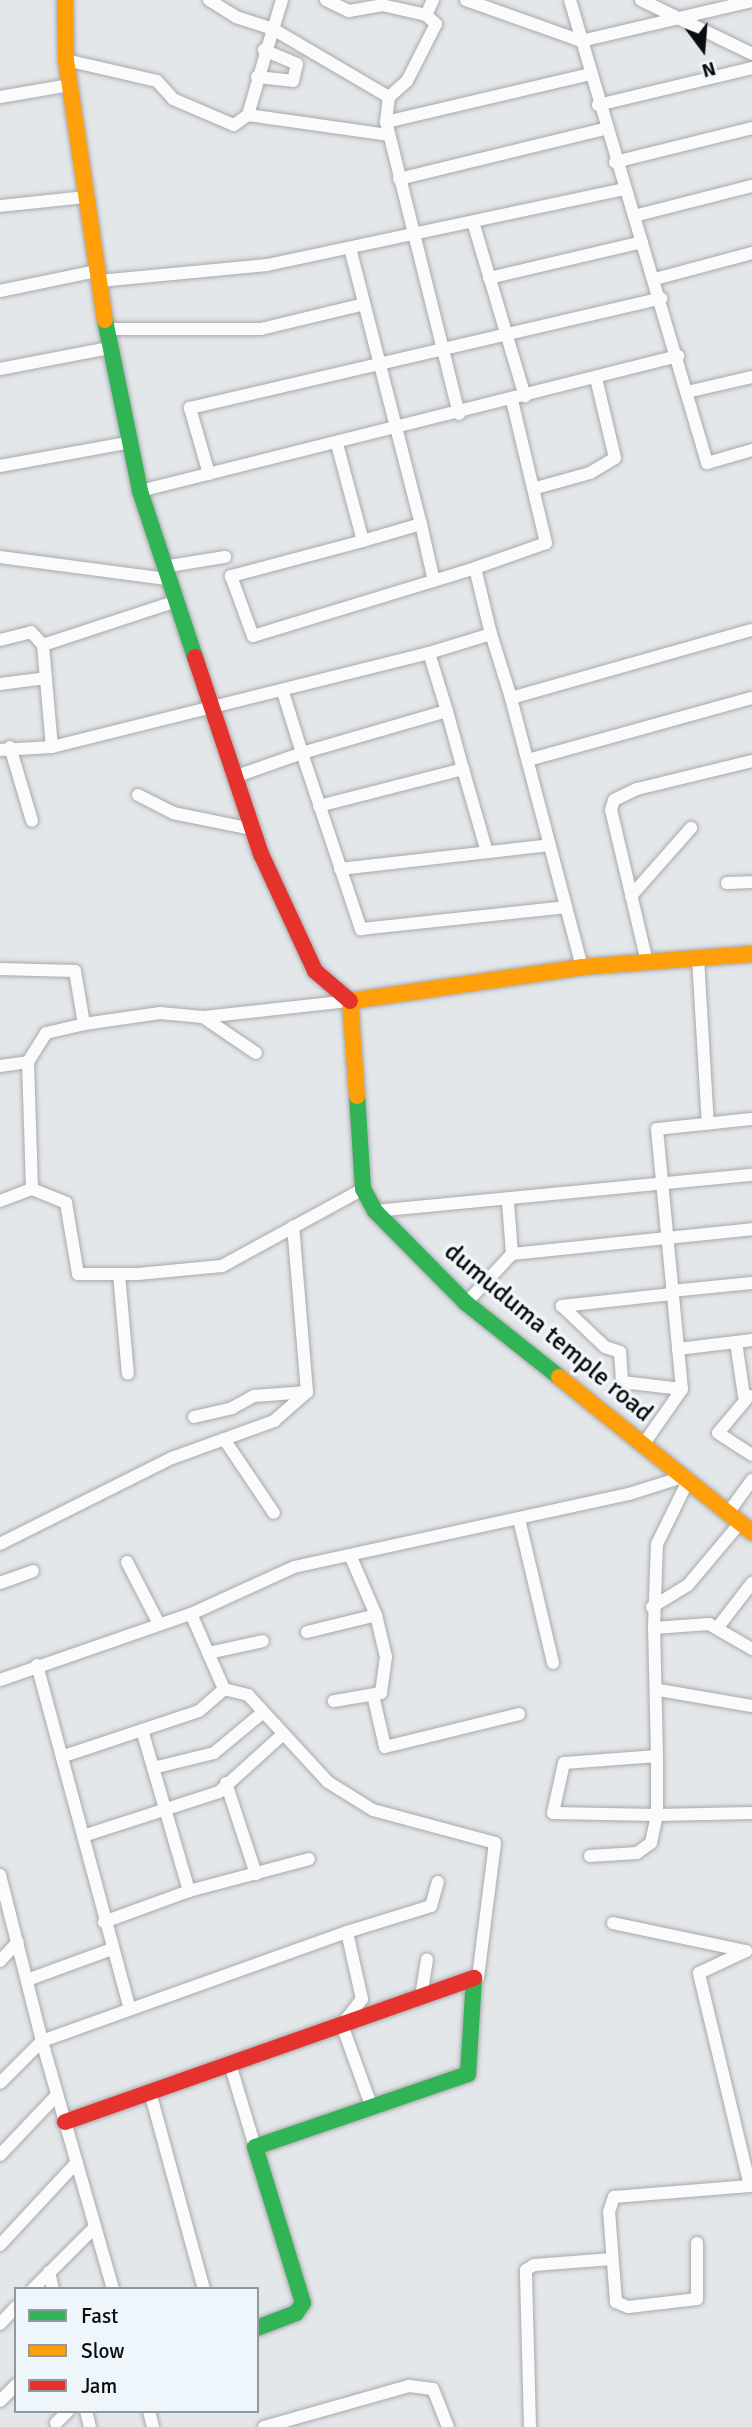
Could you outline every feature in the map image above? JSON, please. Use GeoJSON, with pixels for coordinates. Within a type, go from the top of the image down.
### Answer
{"type":"FeatureCollection","features":[{"type":"Feature","properties":{"kind":"street"},"geometry":{"type":"LineString","coordinates":[[65,0],[66,60],[85,197],[109,348],[139,491],[252,829],[315,971],[349,1002]]}},
{"type":"Feature","properties":{"kind":"street"},"geometry":{"type":"LineString","coordinates":[[209,0],[236,18],[273,29],[389,97]]}},
{"type":"Feature","properties":{"kind":"street"},"geometry":{"type":"LineString","coordinates":[[248,115],[264,50],[282,0]]}},
{"type":"Feature","properties":{"kind":"street"},"geometry":{"type":"LineString","coordinates":[[326,0],[349,11],[382,5],[426,15],[436,24],[407,80],[389,97],[387,128],[459,414]]}},
{"type":"Feature","properties":{"kind":"street"},"geometry":{"type":"LineString","coordinates":[[426,15],[433,0]]}},
{"type":"Feature","properties":{"kind":"street"},"geometry":{"type":"LineString","coordinates":[[466,0],[581,41],[683,20],[752,1]]}},
{"type":"Feature","properties":{"kind":"street"},"geometry":{"type":"LineString","coordinates":[[570,0],[604,129],[661,298],[707,463],[752,450]]}},
{"type":"Feature","properties":{"kind":"street"},"geometry":{"type":"LineString","coordinates":[[641,0],[752,54]]}},
{"type":"Feature","properties":{"kind":"street"},"geometry":{"type":"LineString","coordinates":[[257,77],[293,80],[297,64],[264,50]]}},
{"type":"Feature","properties":{"kind":"street"},"geometry":{"type":"LineString","coordinates":[[66,60],[157,81],[173,99],[234,125],[248,115],[387,128],[590,74]]}},
{"type":"Feature","properties":{"kind":"street"},"geometry":{"type":"LineString","coordinates":[[598,105],[752,68]]}},
{"type":"Feature","properties":{"kind":"street"},"geometry":{"type":"LineString","coordinates":[[0,97],[70,85]]}},
{"type":"Feature","properties":{"kind":"street"},"geometry":{"type":"LineString","coordinates":[[615,162],[752,128]]}},
{"type":"Feature","properties":{"kind":"street"},"geometry":{"type":"LineString","coordinates":[[399,179],[604,129]]}},
{"type":"Feature","properties":{"kind":"street"},"geometry":{"type":"LineString","coordinates":[[634,216],[752,186]]}},
{"type":"Feature","properties":{"kind":"street"},"geometry":{"type":"LineString","coordinates":[[0,291],[98,276],[267,265],[625,189]]}},
{"type":"Feature","properties":{"kind":"street"},"geometry":{"type":"LineString","coordinates":[[0,206],[85,197]]}},
{"type":"Feature","properties":{"kind":"street"},"geometry":{"type":"LineString","coordinates":[[473,222],[525,396]]}},
{"type":"Feature","properties":{"kind":"street"},"geometry":{"type":"LineString","coordinates":[[489,278],[642,242]]}},
{"type":"Feature","properties":{"kind":"street"},"geometry":{"type":"LineString","coordinates":[[350,248],[380,364],[393,431],[421,524],[434,580]]}},
{"type":"Feature","properties":{"kind":"street"},"geometry":{"type":"LineString","coordinates":[[655,279],[752,253]]}},
{"type":"Feature","properties":{"kind":"street"},"geometry":{"type":"LineString","coordinates":[[209,474],[190,408],[661,298]]}},
{"type":"Feature","properties":{"kind":"street"},"geometry":{"type":"LineString","coordinates":[[106,330],[261,329],[364,304]]}},
{"type":"Feature","properties":{"kind":"street"},"geometry":{"type":"LineString","coordinates":[[0,369],[109,348]]}},
{"type":"Feature","properties":{"kind":"street"},"geometry":{"type":"LineString","coordinates":[[139,491],[393,431],[678,356]]}},
{"type":"Feature","properties":{"kind":"street"},"geometry":{"type":"LineString","coordinates":[[536,488],[590,473],[615,458],[596,377]]}},
{"type":"Feature","properties":{"kind":"street"},"geometry":{"type":"LineString","coordinates":[[687,392],[752,377]]}},
{"type":"Feature","properties":{"kind":"street"},"geometry":{"type":"LineString","coordinates":[[421,524],[231,576],[253,636],[543,547],[547,534],[512,400]]}},
{"type":"Feature","properties":{"kind":"street"},"geometry":{"type":"LineString","coordinates":[[0,466],[127,443]]}},
{"type":"Feature","properties":{"kind":"street"},"geometry":{"type":"LineString","coordinates":[[337,444],[363,541]]}},
{"type":"Feature","properties":{"kind":"street"},"geometry":{"type":"LineString","coordinates":[[0,557],[165,573],[225,557]]}},
{"type":"Feature","properties":{"kind":"street"},"geometry":{"type":"LineString","coordinates":[[474,568],[582,967]]}},
{"type":"Feature","properties":{"kind":"street"},"geometry":{"type":"LineString","coordinates":[[43,645],[174,602]]}},
{"type":"Feature","properties":{"kind":"street"},"geometry":{"type":"LineString","coordinates":[[511,698],[752,631]]}},
{"type":"Feature","properties":{"kind":"street"},"geometry":{"type":"LineString","coordinates":[[0,640],[31,632],[43,645],[52,747]]}},
{"type":"Feature","properties":{"kind":"street"},"geometry":{"type":"LineString","coordinates":[[32,821],[5,749],[52,747],[212,711],[491,634]]}},
{"type":"Feature","properties":{"kind":"street"},"geometry":{"type":"LineString","coordinates":[[429,653],[487,852]]}},
{"type":"Feature","properties":{"kind":"street"},"geometry":{"type":"LineString","coordinates":[[0,684],[46,678]]}},
{"type":"Feature","properties":{"kind":"street"},"geometry":{"type":"LineString","coordinates":[[283,692],[361,929],[566,907]]}},
{"type":"Feature","properties":{"kind":"street"},"geometry":{"type":"LineString","coordinates":[[528,760],[752,698]]}},
{"type":"Feature","properties":{"kind":"street"},"geometry":{"type":"LineString","coordinates":[[234,777],[302,753],[447,711]]}},
{"type":"Feature","properties":{"kind":"street"},"geometry":{"type":"LineString","coordinates":[[647,962],[611,810],[614,800],[637,789],[752,761]]}},
{"type":"Feature","properties":{"kind":"street"},"geometry":{"type":"LineString","coordinates":[[319,806],[463,769]]}},
{"type":"Feature","properties":{"kind":"street"},"geometry":{"type":"LineString","coordinates":[[138,795],[173,813],[252,829]]}},
{"type":"Feature","properties":{"kind":"street"},"geometry":{"type":"LineString","coordinates":[[631,896],[691,828]]}},
{"type":"Feature","properties":{"kind":"street"},"geometry":{"type":"LineString","coordinates":[[340,869],[550,845]]}},
{"type":"Feature","properties":{"kind":"street"},"geometry":{"type":"LineString","coordinates":[[727,883],[752,883]]}},
{"type":"Feature","properties":{"kind":"street"},"geometry":{"type":"LineString","coordinates":[[32,1189],[28,1062],[46,1033],[84,1024],[160,1013],[203,1017],[349,1002],[582,967],[752,954]]}},
{"type":"Feature","properties":{"kind":"street"},"geometry":{"type":"LineString","coordinates":[[698,958],[708,1124]]}},
{"type":"Feature","properties":{"kind":"street"},"geometry":{"type":"LineString","coordinates":[[0,969],[75,971],[84,1024]]}},
{"type":"Feature","properties":{"kind":"street","name":"dumuduma temple road"},"geometry":{"type":"LineString","coordinates":[[349,1002],[363,1189],[375,1211],[466,1303],[740,1523]]}},
{"type":"Feature","properties":{"kind":"street"},"geometry":{"type":"LineString","coordinates":[[203,1017],[256,1053]]}},
{"type":"Feature","properties":{"kind":"street"},"geometry":{"type":"LineString","coordinates":[[0,1066],[28,1062]]}},
{"type":"Feature","properties":{"kind":"street"},"geometry":{"type":"LineString","coordinates":[[643,1445],[682,1389],[657,1129],[752,1119]]}},
{"type":"Feature","properties":{"kind":"street"},"geometry":{"type":"LineString","coordinates":[[375,1211],[508,1202],[752,1175]]}},
{"type":"Feature","properties":{"kind":"street"},"geometry":{"type":"LineString","coordinates":[[1,1205],[32,1189],[66,1203],[78,1274],[119,1274],[222,1266],[363,1189]]}},
{"type":"Feature","properties":{"kind":"street"},"geometry":{"type":"LineString","coordinates":[[508,1202],[512,1254]]}},
{"type":"Feature","properties":{"kind":"street"},"geometry":{"type":"LineString","coordinates":[[293,1227],[307,1392]]}},
{"type":"Feature","properties":{"kind":"street"},"geometry":{"type":"LineString","coordinates":[[466,1303],[512,1254],[752,1229]]}},
{"type":"Feature","properties":{"kind":"street"},"geometry":{"type":"LineString","coordinates":[[119,1274],[128,1374]]}},
{"type":"Feature","properties":{"kind":"street"},"geometry":{"type":"LineString","coordinates":[[682,1389],[622,1382],[620,1352],[605,1347],[562,1307],[752,1283]]}},
{"type":"Feature","properties":{"kind":"street"},"geometry":{"type":"LineString","coordinates":[[678,1349],[752,1340]]}},
{"type":"Feature","properties":{"kind":"street"},"geometry":{"type":"LineString","coordinates":[[736,1342],[748,1396],[718,1433],[752,1455]]}},
{"type":"Feature","properties":{"kind":"street"},"geometry":{"type":"LineString","coordinates":[[194,1417],[254,1396],[307,1392]]}},
{"type":"Feature","properties":{"kind":"street"},"geometry":{"type":"LineString","coordinates":[[0,1544],[172,1458],[274,1421],[307,1392]]}},
{"type":"Feature","properties":{"kind":"street"},"geometry":{"type":"LineString","coordinates":[[224,1439],[274,1513]]}},
{"type":"Feature","properties":{"kind":"street"},"geometry":{"type":"LineString","coordinates":[[0,1680],[191,1614],[294,1567],[519,1519],[685,1479]]}},
{"type":"Feature","properties":{"kind":"street"},"geometry":{"type":"LineString","coordinates":[[590,1856],[646,1849],[657,1815],[659,1690],[652,1606],[657,1544],[685,1479]]}},
{"type":"Feature","properties":{"kind":"street"},"geometry":{"type":"LineString","coordinates":[[652,1606],[688,1585],[740,1523],[752,1480]]}},
{"type":"Feature","properties":{"kind":"street"},"geometry":{"type":"LineString","coordinates":[[519,1519],[553,1663]]}},
{"type":"Feature","properties":{"kind":"street"},"geometry":{"type":"LineString","coordinates":[[334,1702],[381,1693],[386,1657],[376,1615],[349,1555]]}},
{"type":"Feature","properties":{"kind":"street"},"geometry":{"type":"LineString","coordinates":[[127,1562],[159,1624]]}},
{"type":"Feature","properties":{"kind":"street"},"geometry":{"type":"LineString","coordinates":[[0,1583],[33,1571]]}},
{"type":"Feature","properties":{"kind":"street"},"geometry":{"type":"LineString","coordinates":[[718,1627],[752,1583]]}},
{"type":"Feature","properties":{"kind":"street"},"geometry":{"type":"LineString","coordinates":[[191,1614],[224,1689]]}},
{"type":"Feature","properties":{"kind":"street"},"geometry":{"type":"LineString","coordinates":[[307,1632],[376,1615]]}},
{"type":"Feature","properties":{"kind":"street"},"geometry":{"type":"LineString","coordinates":[[654,1629],[718,1627],[752,1649]]}},
{"type":"Feature","properties":{"kind":"street"},"geometry":{"type":"LineString","coordinates":[[208,1653],[263,1641]]}},
{"type":"Feature","properties":{"kind":"street"},"geometry":{"type":"LineString","coordinates":[[37,1665],[64,1756],[104,1922],[130,2009]]}},
{"type":"Feature","properties":{"kind":"street"},"geometry":{"type":"LineString","coordinates":[[224,1689],[248,1695],[328,1782],[373,1810],[495,1843],[468,2074],[255,2147]]}},
{"type":"Feature","properties":{"kind":"street"},"geometry":{"type":"LineString","coordinates":[[64,1756],[199,1711],[224,1689]]}},
{"type":"Feature","properties":{"kind":"street"},"geometry":{"type":"LineString","coordinates":[[659,1690],[752,1706]]}},
{"type":"Feature","properties":{"kind":"street"},"geometry":{"type":"LineString","coordinates":[[373,1695],[385,1747],[519,1714]]}},
{"type":"Feature","properties":{"kind":"street"},"geometry":{"type":"LineString","coordinates":[[153,1768],[214,1752],[262,1713]]}},
{"type":"Feature","properties":{"kind":"street"},"geometry":{"type":"LineString","coordinates":[[142,1730],[190,1891]]}},
{"type":"Feature","properties":{"kind":"street"},"geometry":{"type":"LineString","coordinates":[[83,1836],[165,1812],[219,1792],[282,1735]]}},
{"type":"Feature","properties":{"kind":"street"},"geometry":{"type":"LineString","coordinates":[[657,1756],[564,1763],[553,1813],[752,1813]]}},
{"type":"Feature","properties":{"kind":"street"},"geometry":{"type":"LineString","coordinates":[[226,1783],[256,1874]]}},
{"type":"Feature","properties":{"kind":"street"},"geometry":{"type":"LineString","coordinates":[[104,1922],[190,1891],[309,1858]]}},
{"type":"Feature","properties":{"kind":"street"},"geometry":{"type":"LineString","coordinates":[[0,1875],[41,2041],[112,2287]]}},
{"type":"Feature","properties":{"kind":"street"},"geometry":{"type":"LineString","coordinates":[[1,2079],[41,2041],[347,1932],[431,1906],[438,1882]]}},
{"type":"Feature","properties":{"kind":"street"},"geometry":{"type":"LineString","coordinates":[[613,1923],[749,1952]]}},
{"type":"Feature","properties":{"kind":"street"},"geometry":{"type":"LineString","coordinates":[[342,2025],[362,1998],[347,1932]]}},
{"type":"Feature","properties":{"kind":"street"},"geometry":{"type":"LineString","coordinates":[[0,1961],[18,1942]]}},
{"type":"Feature","properties":{"kind":"street"},"geometry":{"type":"LineString","coordinates":[[27,1980],[112,1949]]}},
{"type":"Feature","properties":{"kind":"street"},"geometry":{"type":"LineString","coordinates":[[697,2243],[699,2295],[687,2304],[619,2305],[612,2259],[614,2197],[750,2186],[699,1978],[705,1967],[749,1952]]}},
{"type":"Feature","properties":{"kind":"street"},"geometry":{"type":"LineString","coordinates":[[421,1997],[427,1959]]}},
{"type":"Feature","properties":{"kind":"street"},"geometry":{"type":"LineString","coordinates":[[65,2123],[478,1977]]}},
{"type":"Feature","properties":{"kind":"street"},"geometry":{"type":"LineString","coordinates":[[342,2025],[372,2108]]}},
{"type":"Feature","properties":{"kind":"street"},"geometry":{"type":"LineString","coordinates":[[230,2064],[303,2303],[296,2313],[259,2327]]}},
{"type":"Feature","properties":{"kind":"street"},"geometry":{"type":"LineString","coordinates":[[150,2092],[203,2287]]}},
{"type":"Feature","properties":{"kind":"street"},"geometry":{"type":"LineString","coordinates":[[0,2155],[57,2095]]}},
{"type":"Feature","properties":{"kind":"street"},"geometry":{"type":"LineString","coordinates":[[0,2245],[77,2162]]}},
{"type":"Feature","properties":{"kind":"street"},"geometry":{"type":"LineString","coordinates":[[35,2287],[95,2227]]}},
{"type":"Feature","properties":{"kind":"street"},"geometry":{"type":"LineString","coordinates":[[530,2427],[526,2270],[534,2265],[612,2259]]}},
{"type":"Feature","properties":{"kind":"street"},"geometry":{"type":"LineString","coordinates":[[48,2272],[52,2287]]}},
{"type":"Feature","properties":{"kind":"street"},"geometry":{"type":"LineString","coordinates":[[0,2324],[14,2309]]}},
{"type":"Feature","properties":{"kind":"street"},"geometry":{"type":"LineString","coordinates":[[264,2427],[409,2386],[433,2389],[448,2427]]}},
{"type":"Feature","properties":{"kind":"street"},"geometry":{"type":"LineString","coordinates":[[0,2401],[14,2387]]}},
{"type":"Feature","properties":{"kind":"street"},"geometry":{"type":"LineString","coordinates":[[56,2423],[66,2413]]}},
{"type":"Feature","properties":{"kind":"traffic: fast"},"geometry":{"type":"LineString","coordinates":[[105,320],[140,491],[195,657]]}},
{"type":"Feature","properties":{"kind":"traffic: fast"},"geometry":{"type":"LineString","coordinates":[[357,1096],[363,1189],[375,1211],[466,1303],[559,1377]]}},
{"type":"Feature","properties":{"kind":"traffic: fast"},"geometry":{"type":"LineString","coordinates":[[259,2327],[296,2313],[303,2303],[255,2147],[468,2074],[474,1978]]}},
{"type":"Feature","properties":{"kind":"traffic: slow"},"geometry":{"type":"LineString","coordinates":[[65,0],[66,60],[105,320]]}},
{"type":"Feature","properties":{"kind":"traffic: slow"},"geometry":{"type":"LineString","coordinates":[[357,1096],[350,1001],[582,967],[752,954]]}},
{"type":"Feature","properties":{"kind":"traffic: slow"},"geometry":{"type":"LineString","coordinates":[[559,1377],[752,1532]]}},
{"type":"Feature","properties":{"kind":"traffic: jam"},"geometry":{"type":"LineString","coordinates":[[195,657],[261,854],[315,971],[350,1001]]}},
{"type":"Feature","properties":{"kind":"traffic: jam"},"geometry":{"type":"LineString","coordinates":[[65,2122],[474,1978]]}}]}
